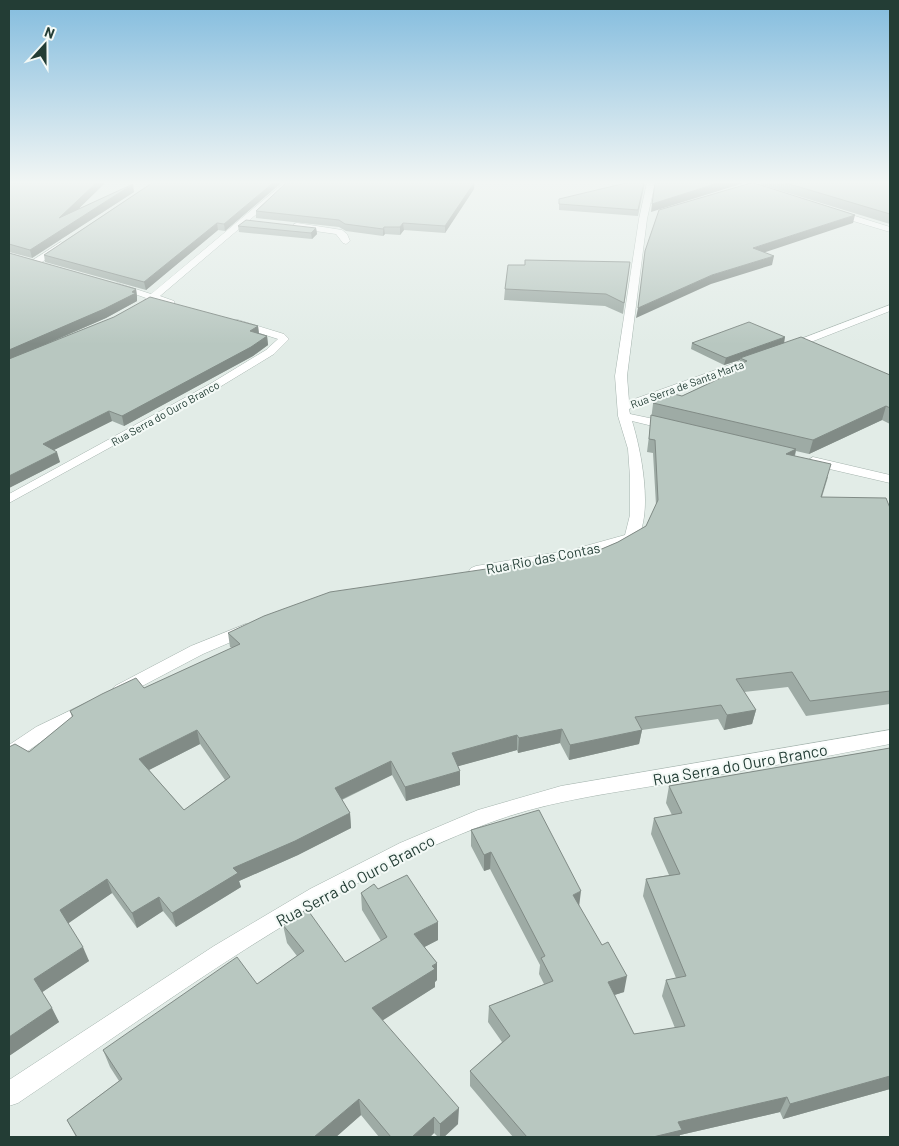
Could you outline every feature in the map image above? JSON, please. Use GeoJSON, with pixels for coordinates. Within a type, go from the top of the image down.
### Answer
{"type":"FeatureCollection","features":[{"type":"Feature","properties":{"kind":"street"},"geometry":{"type":"LineString","coordinates":[[141,306],[154,298],[231,236]]}},
{"type":"Feature","properties":{"kind":"street"},"geometry":{"type":"LineString","coordinates":[[344,236],[346,241]]}},
{"type":"Feature","properties":{"kind":"street"},"geometry":{"type":"LineString","coordinates":[[644,236],[621,376],[624,412],[680,429]]}},
{"type":"Feature","properties":{"kind":"street"},"geometry":{"type":"LineString","coordinates":[[51,268],[29,263],[73,238]]}},
{"type":"Feature","properties":{"kind":"street"},"geometry":{"type":"LineString","coordinates":[[105,282],[184,308]]}},
{"type":"Feature","properties":{"kind":"street"},"geometry":{"type":"LineString","coordinates":[[780,350],[890,308]]}},
{"type":"Feature","properties":{"kind":"street","name":"Rua Serra do Ouro Branco"},"geometry":{"type":"LineString","coordinates":[[9,498],[214,386],[270,352],[284,339],[250,326],[224,319]]}},
{"type":"Feature","properties":{"kind":"street","name":"Rua Serra de Santa Marta"},"geometry":{"type":"LineString","coordinates":[[624,412],[762,357]]}},
{"type":"Feature","properties":{"kind":"street","name":"Rua Rio das Contas"},"geometry":{"type":"LineString","coordinates":[[459,574],[572,554],[630,538],[637,515],[637,478],[634,449],[624,412]]}},
{"type":"Feature","properties":{"kind":"street"},"geometry":{"type":"LineString","coordinates":[[804,458],[890,479]]}},
{"type":"Feature","properties":{"kind":"street"},"geometry":{"type":"LineString","coordinates":[[9,754],[42,732],[197,650],[259,623]]}},
{"type":"Feature","properties":{"kind":"street","name":"Rua Serra do Ouro Branco"},"geometry":{"type":"LineString","coordinates":[[9,1094],[222,953],[318,896],[406,849],[485,816],[561,794],[842,747],[890,737]]}},
{"type":"Feature","properties":{"kind":"building"},"geometry":{"type":"Polygon","coordinates":[[[9,236],[51,236],[30,250],[9,244],[9,236]]]}},
{"type":"Feature","properties":{"kind":"building"},"geometry":{"type":"Polygon","coordinates":[[[72,236],[200,236],[144,282],[44,255],[72,236]]]}},
{"type":"Feature","properties":{"kind":"building"},"geometry":{"type":"Polygon","coordinates":[[[650,236],[789,236],[753,248],[774,256],[712,275],[638,308],[645,251],[650,236]]]}},
{"type":"Feature","properties":{"kind":"building"},"geometry":{"type":"Polygon","coordinates":[[[9,253],[136,289],[132,292],[136,293],[9,350],[9,253]]]}},
{"type":"Feature","properties":{"kind":"building"},"geometry":{"type":"Polygon","coordinates":[[[525,260],[630,262],[624,303],[606,294],[505,289],[508,265],[525,265],[525,260]]]}},
{"type":"Feature","properties":{"kind":"building"},"geometry":{"type":"Polygon","coordinates":[[[150,297],[258,326],[250,331],[267,336],[251,347],[122,416],[109,411],[43,444],[57,452],[9,476],[9,359],[114,317],[150,297]]]}},
{"type":"Feature","properties":{"kind":"building"},"geometry":{"type":"Polygon","coordinates":[[[749,322],[785,337],[726,358],[692,343],[749,322]]]}},
{"type":"Feature","properties":{"kind":"building"},"geometry":{"type":"Polygon","coordinates":[[[801,337],[890,375],[890,408],[886,406],[813,440],[653,403],[654,396],[666,392],[682,396],[740,369],[734,367],[747,361],[740,358],[801,337]]]}},
{"type":"Feature","properties":{"kind":"building"},"geometry":{"type":"Polygon","coordinates":[[[651,415],[796,449],[786,454],[831,464],[821,497],[886,498],[890,508],[890,691],[810,701],[792,672],[736,679],[756,710],[727,715],[721,705],[635,717],[642,730],[570,745],[562,729],[519,738],[517,735],[452,753],[460,771],[405,787],[391,761],[335,788],[350,813],[295,841],[233,868],[238,873],[172,913],[159,897],[132,913],[107,879],[60,910],[83,947],[34,979],[52,1008],[9,1037],[9,747],[15,744],[29,752],[73,716],[70,711],[136,678],[144,688],[240,644],[228,633],[264,616],[330,592],[561,558],[597,551],[618,542],[646,526],[658,500],[655,440],[649,439],[651,415]],[[197,730],[139,759],[184,810],[230,777],[197,730]]]}},
{"type":"Feature","properties":{"kind":"building"},"geometry":{"type":"Polygon","coordinates":[[[890,748],[890,1076],[790,1104],[787,1097],[678,1122],[682,1130],[653,1137],[527,1137],[470,1071],[510,1036],[489,1006],[553,981],[541,958],[545,956],[491,852],[484,855],[471,830],[539,810],[581,891],[573,895],[602,945],[608,942],[627,976],[608,982],[634,1034],[685,1026],[666,980],[686,976],[646,879],[680,874],[654,818],[682,813],[669,786],[890,748]]]}},
{"type":"Feature","properties":{"kind":"building"},"geometry":{"type":"Polygon","coordinates":[[[407,875],[438,922],[414,934],[437,963],[432,966],[435,969],[372,1008],[459,1108],[440,1124],[434,1117],[412,1137],[391,1137],[359,1099],[314,1137],[77,1137],[67,1120],[122,1079],[103,1050],[237,957],[257,984],[304,951],[283,925],[307,909],[345,962],[387,937],[361,893],[374,884],[378,889],[407,875]]]}}]}
